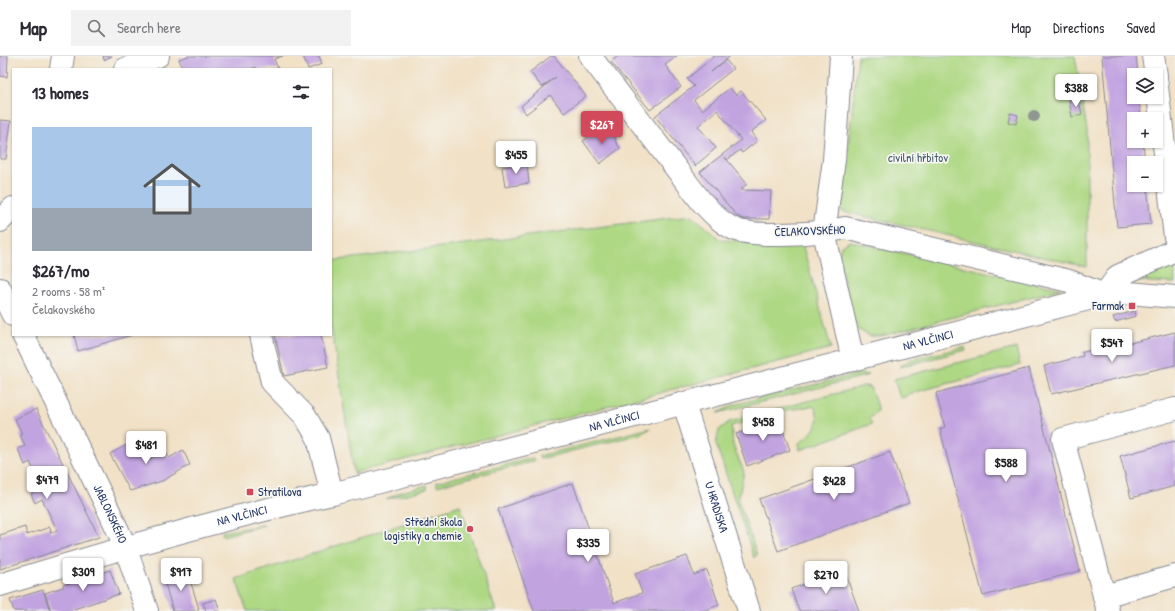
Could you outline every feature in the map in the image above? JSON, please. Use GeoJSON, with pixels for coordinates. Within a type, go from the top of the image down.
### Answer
{"type":"FeatureCollection","features":[{"type":"Feature","properties":{"kind":"street"},"geometry":{"type":"LineString","coordinates":[[62,68],[63,56]]}},
{"type":"Feature","properties":{"kind":"street"},"geometry":{"type":"LineString","coordinates":[[127,68],[158,56]]}},
{"type":"Feature","properties":{"kind":"street","name":"ČELAKOVSKÉHO"},"geometry":{"type":"LineString","coordinates":[[590,56],[701,201],[727,226],[744,232],[755,233],[824,232],[845,228],[1068,281],[1104,295]]}},
{"type":"Feature","properties":{"kind":"street"},"geometry":{"type":"LineString","coordinates":[[841,56],[834,160],[824,232],[853,360]]}},
{"type":"Feature","properties":{"kind":"street"},"geometry":{"type":"LineString","coordinates":[[1153,56],[1155,68]]}},
{"type":"Feature","properties":{"kind":"street"},"geometry":{"type":"LineString","coordinates":[[1159,104],[1175,237]]}},
{"type":"Feature","properties":{"kind":"street"},"geometry":{"type":"LineString","coordinates":[[0,221],[12,209]]}},
{"type":"Feature","properties":{"kind":"street"},"geometry":{"type":"LineString","coordinates":[[1104,295],[1118,276],[1175,250]]}},
{"type":"Feature","properties":{"kind":"street"},"geometry":{"type":"LineString","coordinates":[[0,289],[12,313]]}},
{"type":"Feature","properties":{"kind":"street","name":"NA VLČINCI"},"geometry":{"type":"LineString","coordinates":[[124,546],[228,518],[332,494],[684,404],[1104,295],[1129,293],[1175,297]]}},
{"type":"Feature","properties":{"kind":"street","name":"JABLONSKÉHO"},"geometry":{"type":"LineString","coordinates":[[23,336],[110,513],[124,546],[147,611]]}},
{"type":"Feature","properties":{"kind":"street"},"geometry":{"type":"LineString","coordinates":[[262,336],[272,382],[305,416],[311,425],[323,454],[332,494]]}},
{"type":"Feature","properties":{"kind":"street","name":"U HRADISKA"},"geometry":{"type":"LineString","coordinates":[[684,404],[749,611]]}},
{"type":"Feature","properties":{"kind":"street"},"geometry":{"type":"LineString","coordinates":[[1175,409],[1063,439],[1106,603],[1175,576]]}},
{"type":"Feature","properties":{"kind":"street"},"geometry":{"type":"LineString","coordinates":[[0,585],[124,546]]}},
{"type":"Feature","properties":{"kind":"green space","name":"civilní hřbitov"},"geometry":{"type":"Polygon","coordinates":[[[858,56],[1075,56],[1087,130],[1087,267],[841,211],[858,56]]]}},
{"type":"Feature","properties":{"kind":"green space"},"geometry":{"type":"Polygon","coordinates":[[[692,215],[721,240],[802,243],[831,348],[354,473],[332,331],[332,261],[692,215]]]}},
{"type":"Feature","properties":{"kind":"green space"},"geometry":{"type":"Polygon","coordinates":[[[850,241],[1061,289],[882,336],[870,336],[859,330],[853,319],[838,257],[841,246],[850,241]]]}},
{"type":"Feature","properties":{"kind":"green space"},"geometry":{"type":"Polygon","coordinates":[[[1175,261],[1175,283],[1129,281],[1175,261]]]}},
{"type":"Feature","properties":{"kind":"green space"},"geometry":{"type":"Polygon","coordinates":[[[965,347],[966,350],[899,367],[910,360],[965,347]]]}},
{"type":"Feature","properties":{"kind":"green space"},"geometry":{"type":"Polygon","coordinates":[[[1016,348],[1020,365],[908,394],[908,396],[900,398],[894,379],[1016,348]]]}},
{"type":"Feature","properties":{"kind":"green space"},"geometry":{"type":"Polygon","coordinates":[[[861,373],[869,375],[718,413],[733,405],[861,373]]]}},
{"type":"Feature","properties":{"kind":"green space"},"geometry":{"type":"Polygon","coordinates":[[[864,386],[870,387],[877,407],[877,411],[869,419],[872,424],[800,450],[799,443],[808,436],[817,424],[817,413],[815,408],[812,406],[788,410],[731,426],[733,445],[744,472],[738,500],[757,555],[754,558],[716,444],[719,430],[729,422],[864,386]]]}},
{"type":"Feature","properties":{"kind":"green space"},"geometry":{"type":"Polygon","coordinates":[[[651,428],[641,434],[540,459],[539,456],[651,428]]]}},
{"type":"Feature","properties":{"kind":"green space"},"geometry":{"type":"Polygon","coordinates":[[[533,458],[534,461],[437,486],[437,482],[533,458]]]}},
{"type":"Feature","properties":{"kind":"green space"},"geometry":{"type":"Polygon","coordinates":[[[427,485],[427,489],[387,499],[401,492],[427,485]]]}},
{"type":"Feature","properties":{"kind":"green space"},"geometry":{"type":"Polygon","coordinates":[[[460,505],[496,611],[247,611],[236,579],[460,505]]]}},
{"type":"Feature","properties":{"kind":"green space"},"geometry":{"type":"Polygon","coordinates":[[[264,525],[223,536],[222,532],[264,525]]]}},
{"type":"Feature","properties":{"kind":"building"},"geometry":{"type":"Polygon","coordinates":[[[0,56],[8,56],[7,77],[0,76],[0,56]]]}},
{"type":"Feature","properties":{"kind":"building"},"geometry":{"type":"Polygon","coordinates":[[[103,56],[112,56],[104,60],[103,56]]]}},
{"type":"Feature","properties":{"kind":"building"},"geometry":{"type":"Polygon","coordinates":[[[188,56],[283,56],[274,59],[278,68],[183,68],[179,59],[188,56]]]}},
{"type":"Feature","properties":{"kind":"building"},"geometry":{"type":"Polygon","coordinates":[[[303,56],[319,56],[322,64],[308,68],[303,56]]]}},
{"type":"Feature","properties":{"kind":"building"},"geometry":{"type":"Polygon","coordinates":[[[551,56],[554,56],[586,96],[564,113],[550,95],[526,114],[521,106],[556,77],[542,87],[530,72],[551,56]]]}},
{"type":"Feature","properties":{"kind":"building"},"geometry":{"type":"Polygon","coordinates":[[[618,56],[677,56],[665,65],[681,87],[650,110],[611,62],[618,56]]]}},
{"type":"Feature","properties":{"kind":"building"},"geometry":{"type":"Polygon","coordinates":[[[714,56],[730,56],[711,72],[726,60],[733,69],[694,100],[702,110],[730,88],[736,95],[741,91],[766,120],[751,132],[757,141],[742,153],[740,150],[727,160],[747,184],[740,190],[771,191],[769,219],[743,219],[737,216],[700,172],[741,140],[717,110],[698,126],[716,148],[695,166],[655,116],[694,86],[687,79],[714,56]]]}},
{"type":"Feature","properties":{"kind":"building"},"geometry":{"type":"Polygon","coordinates":[[[1102,56],[1136,56],[1137,68],[1127,68],[1127,104],[1140,104],[1140,112],[1127,112],[1127,148],[1144,148],[1144,156],[1127,156],[1127,192],[1148,192],[1151,224],[1117,227],[1102,56]]]}},
{"type":"Feature","properties":{"kind":"building"},"geometry":{"type":"Polygon","coordinates":[[[1079,98],[1082,115],[1072,117],[1069,100],[1079,98]]]}},
{"type":"Feature","properties":{"kind":"building"},"geometry":{"type":"Polygon","coordinates":[[[1010,113],[1018,115],[1016,124],[1008,122],[1010,113]]]}},
{"type":"Feature","properties":{"kind":"building"},"geometry":{"type":"Polygon","coordinates":[[[0,120],[11,121],[6,159],[0,159],[0,120]]]}},
{"type":"Feature","properties":{"kind":"building"},"geometry":{"type":"Polygon","coordinates":[[[604,126],[616,139],[615,141],[620,148],[600,164],[583,141],[604,126]]]}},
{"type":"Feature","properties":{"kind":"building"},"geometry":{"type":"Polygon","coordinates":[[[527,164],[529,183],[505,187],[502,167],[527,164]]]}},
{"type":"Feature","properties":{"kind":"building"},"geometry":{"type":"Polygon","coordinates":[[[1135,311],[1136,316],[1115,322],[1113,317],[1135,311]]]}},
{"type":"Feature","properties":{"kind":"building"},"geometry":{"type":"Polygon","coordinates":[[[1175,332],[1175,365],[1051,394],[1044,366],[1083,356],[1082,352],[1129,340],[1130,343],[1175,332]]]}},
{"type":"Feature","properties":{"kind":"building"},"geometry":{"type":"Polygon","coordinates":[[[74,336],[129,336],[78,351],[74,336]]]}},
{"type":"Feature","properties":{"kind":"building"},"geometry":{"type":"Polygon","coordinates":[[[275,336],[321,336],[328,367],[284,376],[275,336]]]}},
{"type":"Feature","properties":{"kind":"building"},"geometry":{"type":"Polygon","coordinates":[[[1029,368],[1080,571],[983,596],[940,429],[945,427],[936,393],[1029,368]]]}},
{"type":"Feature","properties":{"kind":"building"},"geometry":{"type":"Polygon","coordinates":[[[36,409],[99,537],[0,569],[0,535],[25,527],[27,535],[50,527],[51,533],[57,530],[42,499],[35,503],[31,494],[38,490],[31,477],[36,475],[30,462],[25,465],[18,449],[25,446],[20,435],[22,434],[15,419],[36,409]]]}},
{"type":"Feature","properties":{"kind":"building"},"geometry":{"type":"Polygon","coordinates":[[[779,419],[790,450],[747,466],[736,434],[779,419]]]}},
{"type":"Feature","properties":{"kind":"building"},"geometry":{"type":"Polygon","coordinates":[[[143,436],[149,446],[144,449],[150,459],[165,451],[169,458],[183,450],[190,465],[162,481],[130,491],[110,454],[143,436]]]}},
{"type":"Feature","properties":{"kind":"building"},"geometry":{"type":"Polygon","coordinates":[[[1175,441],[1175,486],[1131,498],[1120,456],[1175,441]]]}},
{"type":"Feature","properties":{"kind":"building"},"geometry":{"type":"Polygon","coordinates":[[[890,452],[909,503],[778,551],[759,499],[890,452]]]}},
{"type":"Feature","properties":{"kind":"building"},"geometry":{"type":"Polygon","coordinates":[[[573,483],[614,603],[642,593],[635,574],[687,556],[694,575],[707,570],[719,605],[703,611],[534,611],[498,509],[573,483]]]}},
{"type":"Feature","properties":{"kind":"building"},"geometry":{"type":"Polygon","coordinates":[[[110,570],[119,594],[71,610],[72,611],[51,611],[45,593],[63,587],[63,585],[110,570]]]}},
{"type":"Feature","properties":{"kind":"building"},"geometry":{"type":"Polygon","coordinates":[[[187,570],[199,609],[192,611],[173,611],[163,577],[187,570]]]}},
{"type":"Feature","properties":{"kind":"building"},"geometry":{"type":"Polygon","coordinates":[[[844,570],[859,611],[799,611],[791,589],[844,570]]]}},
{"type":"Feature","properties":{"kind":"building"},"geometry":{"type":"Polygon","coordinates":[[[43,590],[50,611],[14,611],[10,600],[43,590]]]}},
{"type":"Feature","properties":{"kind":"building"},"geometry":{"type":"Polygon","coordinates":[[[216,599],[220,611],[206,611],[203,603],[216,599]]]}},
{"type":"Feature","properties":{"kind":"place","name":"Farmak"},"geometry":{"type":"Point","coordinates":[1132,306]}},
{"type":"Feature","properties":{"kind":"place","name":"Stratilova"},"geometry":{"type":"Point","coordinates":[250,492]}},
{"type":"Feature","properties":{"kind":"place","name":"Střední škola logistiky a chemie"},"geometry":{"type":"Point","coordinates":[470,529]}}]}
